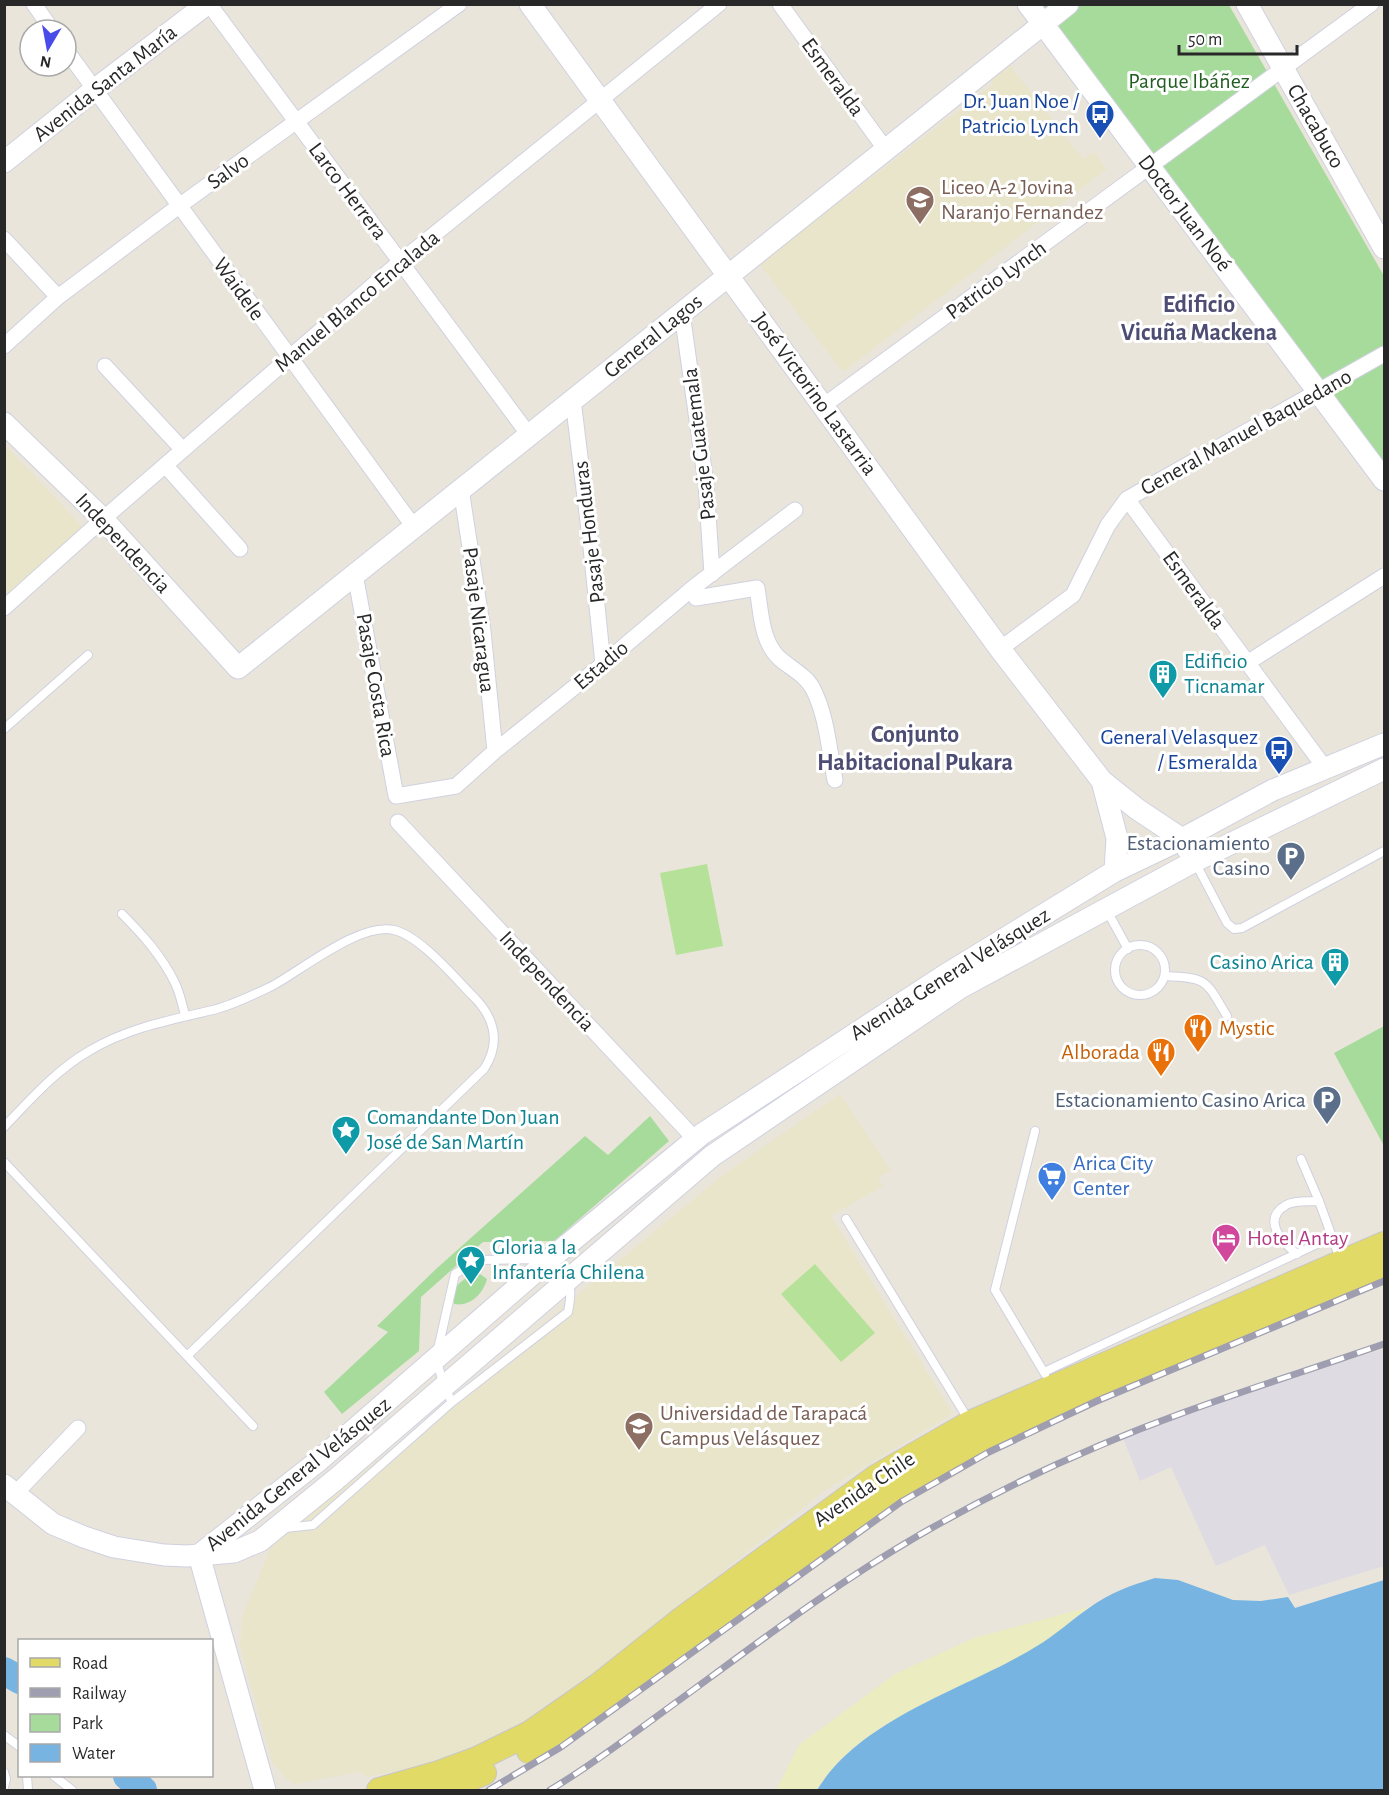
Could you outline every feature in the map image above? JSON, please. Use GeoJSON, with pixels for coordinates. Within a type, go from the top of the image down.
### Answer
{"type":"FeatureCollection","features":[{"type":"Feature","properties":{"kind":"main road","name":"Avenida Santa María"},"geometry":{"type":"LineString","coordinates":[[4,162],[94,90],[208,4]]}},
{"type":"Feature","properties":{"kind":"main road","name":"José Victorino Lastarria"},"geometry":{"type":"LineString","coordinates":[[530,4],[1000,649],[1102,781],[1182,840],[1195,861]]}},
{"type":"Feature","properties":{"kind":"main road","name":"Doctor Juan Noé"},"geometry":{"type":"LineString","coordinates":[[1028,4],[1384,480]]}},
{"type":"Feature","properties":{"kind":"main road","name":"General Lagos"},"geometry":{"type":"LineString","coordinates":[[238,668],[1068,4]]}},
{"type":"Feature","properties":{"kind":"main road","name":"Chacabuco"},"geometry":{"type":"LineString","coordinates":[[1247,4],[1384,248]]}},
{"type":"Feature","properties":{"kind":"main road","name":"Independencia"},"geometry":{"type":"LineString","coordinates":[[4,423],[103,519],[238,668]]}},
{"type":"Feature","properties":{"kind":"main road","name":"Avenida General Velásquez"},"geometry":{"type":"LineString","coordinates":[[199,1555],[317,1462],[550,1259],[695,1139],[942,977],[1115,871],[1182,840],[1273,790],[1384,744]]}},
{"type":"Feature","properties":{"kind":"main road","name":"Avenida General Velásquez"},"geometry":{"type":"LineString","coordinates":[[199,1555],[234,1552],[260,1541],[448,1394],[568,1278],[716,1153],[960,988],[1195,861],[1384,769]]}},
{"type":"Feature","properties":{"kind":"main road","name":"José Victorino Lastarria"},"geometry":{"type":"LineString","coordinates":[[1102,781],[1117,838],[1115,871]]}},
{"type":"Feature","properties":{"kind":"main road","name":"Avenida Chile"},"geometry":{"type":"LineString","coordinates":[[441,1791],[513,1760],[589,1715],[970,1423],[1048,1380],[1265,1283],[1341,1263],[1382,1256]]}},
{"type":"Feature","properties":{"kind":"main road","name":"Avenida Chile"},"geometry":{"type":"LineString","coordinates":[[379,1791],[477,1759],[530,1733],[575,1702],[691,1612],[876,1477],[898,1476],[983,1439],[1382,1256]]}},
{"type":"Feature","properties":{"kind":"main road"},"geometry":{"type":"LineString","coordinates":[[9,1490],[53,1524],[84,1537],[114,1547],[164,1555],[199,1555],[265,1791]]}},
{"type":"Feature","properties":{"kind":"street"},"geometry":{"type":"LineString","coordinates":[[34,4],[44,18]]}},
{"type":"Feature","properties":{"kind":"street","name":"Larco Herrera"},"geometry":{"type":"LineString","coordinates":[[208,4],[529,435]]}},
{"type":"Feature","properties":{"kind":"street","name":"Salvo"},"geometry":{"type":"LineString","coordinates":[[4,346],[58,297],[179,206],[459,4]]}},
{"type":"Feature","properties":{"kind":"street","name":"Manuel Blanco Encalada"},"geometry":{"type":"LineString","coordinates":[[4,608],[103,519],[400,262],[719,4]]}},
{"type":"Feature","properties":{"kind":"street","name":"Esmeralda"},"geometry":{"type":"LineString","coordinates":[[780,4],[886,150]]}},
{"type":"Feature","properties":{"kind":"street","name":"Patricio Lynch"},"geometry":{"type":"LineString","coordinates":[[824,406],[1371,4]]}},
{"type":"Feature","properties":{"kind":"street","name":"Waidele"},"geometry":{"type":"LineString","coordinates":[[78,67],[414,527]]}},
{"type":"Feature","properties":{"kind":"street"},"geometry":{"type":"LineString","coordinates":[[4,239],[58,297]]}},
{"type":"Feature","properties":{"kind":"street","name":"Pasaje Guatemala"},"geometry":{"type":"LineString","coordinates":[[682,313],[706,484],[712,574]]}},
{"type":"Feature","properties":{"kind":"street","name":"General Manuel Baquedano"},"geometry":{"type":"LineString","coordinates":[[1000,649],[1072,595],[1108,525],[1127,499],[1142,488],[1384,354]]}},
{"type":"Feature","properties":{"kind":"street"},"geometry":{"type":"LineString","coordinates":[[105,366],[183,450]]}},
{"type":"Feature","properties":{"kind":"street","name":"Pasaje Honduras"},"geometry":{"type":"LineString","coordinates":[[573,400],[603,664]]}},
{"type":"Feature","properties":{"kind":"street"},"geometry":{"type":"LineString","coordinates":[[165,465],[240,549]]}},
{"type":"Feature","properties":{"kind":"street","name":"Pasaje Nicaragua"},"geometry":{"type":"LineString","coordinates":[[461,489],[483,631],[495,751]]}},
{"type":"Feature","properties":{"kind":"street","name":"Esmeralda"},"geometry":{"type":"LineString","coordinates":[[1127,499],[1325,768]]}},
{"type":"Feature","properties":{"kind":"street","name":"Estadio"},"geometry":{"type":"LineString","coordinates":[[396,796],[456,786],[495,751],[694,587],[795,510]]}},
{"type":"Feature","properties":{"kind":"street","name":"Pasaje Costa Rica"},"geometry":{"type":"LineString","coordinates":[[355,574],[396,796]]}},
{"type":"Feature","properties":{"kind":"street"},"geometry":{"type":"LineString","coordinates":[[1247,663],[1384,576]]}},
{"type":"Feature","properties":{"kind":"street"},"geometry":{"type":"LineString","coordinates":[[694,587],[696,598],[757,588],[768,645],[779,658],[794,668],[812,686],[820,705],[835,780]]}},
{"type":"Feature","properties":{"kind":"street","name":"Independencia"},"geometry":{"type":"LineString","coordinates":[[398,822],[695,1139]]}},
{"type":"Feature","properties":{"kind":"street"},"geometry":{"type":"LineString","coordinates":[[9,1490],[78,1428]]}},
{"type":"Feature","properties":{"kind":"lane"},"geometry":{"type":"LineString","coordinates":[[4,729],[88,655]]}},
{"type":"Feature","properties":{"kind":"lane"},"geometry":{"type":"LineString","coordinates":[[1195,861],[1227,923],[1234,929],[1242,928],[1384,851]]}},
{"type":"Feature","properties":{"kind":"lane"},"geometry":{"type":"LineString","coordinates":[[1106,908],[1128,949]]}},
{"type":"Feature","properties":{"kind":"lane"},"geometry":{"type":"LineString","coordinates":[[122,914],[162,962],[176,985],[185,1015]]}},
{"type":"Feature","properties":{"kind":"lane"},"geometry":{"type":"LineString","coordinates":[[4,1127],[55,1075],[89,1051],[133,1031],[185,1015],[214,1010],[255,994],[297,972],[330,949],[369,933],[393,930],[409,937],[426,949],[478,1001],[491,1022],[494,1040],[490,1059],[472,1082],[187,1356]]}},
{"type":"Feature","properties":{"kind":"lane"},"geometry":{"type":"LineString","coordinates":[[1144,945],[1158,953],[1163,960],[1165,976],[1156,990],[1149,994],[1141,996],[1125,990],[1119,984],[1115,969],[1117,961],[1128,949],[1144,945]]}},
{"type":"Feature","properties":{"kind":"lane"},"geometry":{"type":"LineString","coordinates":[[1165,976],[1202,980],[1209,986],[1227,1016]]}},
{"type":"Feature","properties":{"kind":"lane"},"geometry":{"type":"LineString","coordinates":[[1035,1131],[995,1290],[1048,1380]]}},
{"type":"Feature","properties":{"kind":"lane"},"geometry":{"type":"LineString","coordinates":[[1301,1159],[1341,1263]]}},
{"type":"Feature","properties":{"kind":"lane"},"geometry":{"type":"LineString","coordinates":[[4,1161],[253,1426]]}},
{"type":"Feature","properties":{"kind":"lane"},"geometry":{"type":"LineString","coordinates":[[1297,1254],[1282,1242],[1276,1233],[1275,1221],[1278,1213],[1295,1202],[1319,1201]]}},
{"type":"Feature","properties":{"kind":"lane"},"geometry":{"type":"LineString","coordinates":[[846,1219],[970,1423]]}},
{"type":"Feature","properties":{"kind":"lane"},"geometry":{"type":"LineString","coordinates":[[1265,1283],[1297,1254],[1332,1237]]}},
{"type":"Feature","properties":{"kind":"lane"},"geometry":{"type":"LineString","coordinates":[[448,1394],[437,1359],[455,1274],[478,1260],[550,1259],[568,1278]]}},
{"type":"Feature","properties":{"kind":"lane"},"geometry":{"type":"LineString","coordinates":[[4,1735],[18,1745]]}},
{"type":"Feature","properties":{"kind":"lane"},"geometry":{"type":"LineString","coordinates":[[4,1772],[6,1779],[4,1787]]}},
{"type":"Feature","properties":{"kind":"lane"},"geometry":{"type":"LineString","coordinates":[[55,1777],[72,1791]]}},
{"type":"Feature","properties":{"kind":"shaded area","name":"Liceo A-2 Jovina Naranjo Fernandez"},"geometry":{"type":"Polygon","coordinates":[[[1008,63],[1083,159],[1094,152],[1107,169],[843,372],[759,264],[993,84],[989,78],[1008,63]]]}},
{"type":"Feature","properties":{"kind":"shaded area"},"geometry":{"type":"Polygon","coordinates":[[[4,444],[83,527],[5,597],[4,597],[4,444]]]}},
{"type":"Feature","properties":{"kind":"shaded area","name":"Universidad de Tarapacá Campus Velásquez"},"geometry":{"type":"Polygon","coordinates":[[[840,1094],[891,1171],[878,1177],[883,1186],[831,1216],[953,1414],[827,1489],[583,1682],[499,1742],[432,1765],[366,1777],[359,1772],[295,1784],[285,1778],[272,1761],[240,1646],[242,1617],[272,1544],[336,1494],[724,1174],[840,1094]]]}},
{"type":"Feature","properties":{"kind":"shaded area"},"geometry":{"type":"Polygon","coordinates":[[[1384,1349],[1384,1566],[1289,1595],[1265,1545],[1216,1566],[1171,1467],[1140,1481],[1121,1433],[1165,1416],[1384,1349]]]}},
{"type":"Feature","properties":{"kind":"green space","name":"Parque Ibáñez"},"geometry":{"type":"Polygon","coordinates":[[[1040,5],[1229,5],[1384,276],[1384,463],[1040,5]]]}},
{"type":"Feature","properties":{"kind":"green space"},"geometry":{"type":"Polygon","coordinates":[[[707,864],[723,946],[676,955],[660,873],[707,864]]]}},
{"type":"Feature","properties":{"kind":"green space"},"geometry":{"type":"Polygon","coordinates":[[[1384,1026],[1384,1146],[1334,1053],[1384,1026]]]}},
{"type":"Feature","properties":{"kind":"green space"},"geometry":{"type":"Polygon","coordinates":[[[650,1116],[669,1141],[554,1241],[483,1242],[421,1297],[419,1351],[342,1414],[324,1392],[388,1332],[377,1326],[436,1269],[585,1136],[608,1155],[650,1116]]]}},
{"type":"Feature","properties":{"kind":"green space"},"geometry":{"type":"Polygon","coordinates":[[[815,1264],[875,1333],[841,1362],[781,1294],[815,1264]]]}},
{"type":"Feature","properties":{"kind":"green space"},"geometry":{"type":"Polygon","coordinates":[[[473,1274],[480,1274],[487,1279],[482,1290],[470,1301],[454,1304],[455,1289],[473,1274]]]}},
{"type":"Feature","properties":{"kind":"sand"},"geometry":{"type":"Polygon","coordinates":[[[1089,1607],[1038,1646],[888,1723],[861,1742],[837,1764],[817,1790],[776,1790],[799,1745],[895,1674],[974,1638],[1089,1607]]]}},
{"type":"Feature","properties":{"kind":"water"},"geometry":{"type":"Polygon","coordinates":[[[1155,1578],[1178,1580],[1233,1600],[1261,1601],[1288,1597],[1295,1608],[1384,1580],[1384,1790],[817,1790],[837,1764],[861,1742],[888,1724],[1037,1646],[1105,1598],[1155,1578]]]}},
{"type":"Feature","properties":{"kind":"waterway"},"geometry":{"type":"LineString","coordinates":[[4,1671],[18,1679]]}},
{"type":"Feature","properties":{"kind":"waterway"},"geometry":{"type":"LineString","coordinates":[[128,1777],[143,1790]]}},
{"type":"Feature","properties":{"kind":"railway"},"geometry":{"type":"LineString","coordinates":[[489,1790],[561,1747],[901,1502],[989,1452],[1099,1400],[1384,1281]]}},
{"type":"Feature","properties":{"kind":"railway"},"geometry":{"type":"LineString","coordinates":[[550,1790],[604,1755],[816,1601],[882,1557],[948,1519],[1048,1468],[1116,1439],[1210,1403],[1384,1344]]}},
{"type":"Feature","properties":{"kind":"place","name":"Dr. Juan Noe / Patricio Lynch"},"geometry":{"type":"Point","coordinates":[1100,140]}},
{"type":"Feature","properties":{"kind":"place","name":"Liceo A-2 Jovina Naranjo Fernandez"},"geometry":{"type":"Point","coordinates":[920,226]}},
{"type":"Feature","properties":{"kind":"place","name":"Edificio Ticnamar"},"geometry":{"type":"Point","coordinates":[1163,700]}},
{"type":"Feature","properties":{"kind":"place","name":"General Velasquez / Esmeralda"},"geometry":{"type":"Point","coordinates":[1279,776]}},
{"type":"Feature","properties":{"kind":"place","name":"Estacionamiento Casino"},"geometry":{"type":"Point","coordinates":[1291,882]}},
{"type":"Feature","properties":{"kind":"place","name":"Casino Arica"},"geometry":{"type":"Point","coordinates":[1335,988]}},
{"type":"Feature","properties":{"kind":"place","name":"Mystic"},"geometry":{"type":"Point","coordinates":[1198,1054]}},
{"type":"Feature","properties":{"kind":"place","name":"Alborada"},"geometry":{"type":"Point","coordinates":[1161,1078]}},
{"type":"Feature","properties":{"kind":"place","name":"Estacionamiento Casino Arica"},"geometry":{"type":"Point","coordinates":[1327,1126]}},
{"type":"Feature","properties":{"kind":"place","name":"Comandante Don Juan José de San Martín"},"geometry":{"type":"Point","coordinates":[346,1156]}},
{"type":"Feature","properties":{"kind":"place","name":"Arica City Center"},"geometry":{"type":"Point","coordinates":[1052,1202]}},
{"type":"Feature","properties":{"kind":"place","name":"Hotel Antay"},"geometry":{"type":"Point","coordinates":[1226,1264]}},
{"type":"Feature","properties":{"kind":"place","name":"Gloria a la Infantería Chilena"},"geometry":{"type":"Point","coordinates":[471,1286]}},
{"type":"Feature","properties":{"kind":"place","name":"Universidad de Tarapacá Campus Velásquez"},"geometry":{"type":"Point","coordinates":[639,1452]}},
{"type":"Feature","properties":{"kind":"district","name":"Edificio Vicuña Mackena"},"geometry":{"type":"Point","coordinates":[1199,319]}},
{"type":"Feature","properties":{"kind":"district","name":"Conjunto Habitacional Pukara"},"geometry":{"type":"Point","coordinates":[915,749]}}]}
